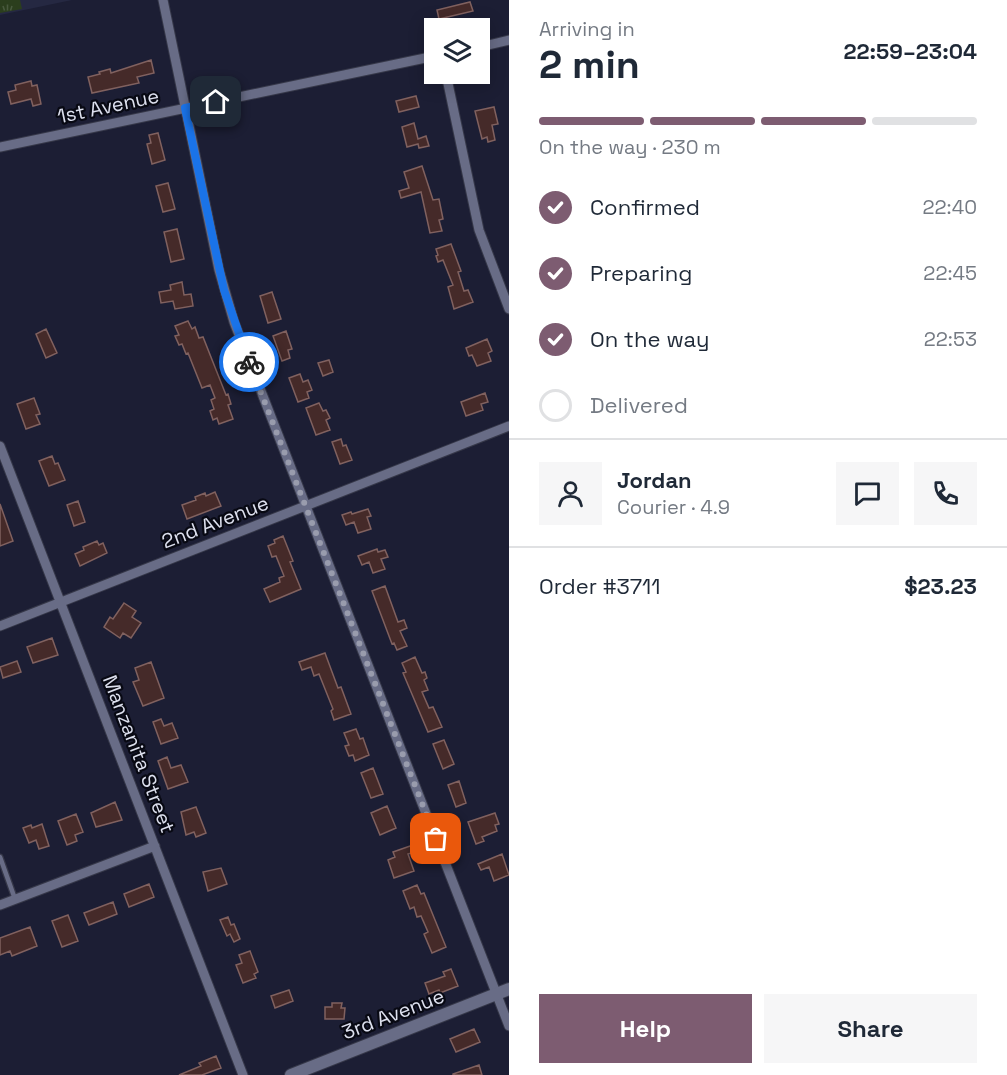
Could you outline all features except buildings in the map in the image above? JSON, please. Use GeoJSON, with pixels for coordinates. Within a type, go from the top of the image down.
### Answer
{"type":"FeatureCollection","features":[{"type":"Feature","properties":{"kind":"street"},"geometry":{"type":"LineString","coordinates":[[163,0],[228,306],[509,1026]]}},
{"type":"Feature","properties":{"kind":"street"},"geometry":{"type":"LineString","coordinates":[[490,44],[509,40]]}},
{"type":"Feature","properties":{"kind":"street","name":"1st Avenue"},"geometry":{"type":"LineString","coordinates":[[0,147],[424,58]]}},
{"type":"Feature","properties":{"kind":"street"},"geometry":{"type":"LineString","coordinates":[[448,84],[477,223],[509,309]]}},
{"type":"Feature","properties":{"kind":"street","name":"2nd Avenue"},"geometry":{"type":"LineString","coordinates":[[0,626],[509,426]]}},
{"type":"Feature","properties":{"kind":"street","name":"Manzanita Street"},"geometry":{"type":"LineString","coordinates":[[0,446],[243,1075]]}},
{"type":"Feature","properties":{"kind":"street"},"geometry":{"type":"LineString","coordinates":[[0,905],[155,846]]}},
{"type":"Feature","properties":{"kind":"street","name":"3rd Avenue"},"geometry":{"type":"LineString","coordinates":[[291,1075],[509,989]]}},
{"type":"Feature","properties":{"kind":"lane"},"geometry":{"type":"LineString","coordinates":[[0,857],[15,899]]}},
{"type":"Feature","properties":{"kind":"shaded area"},"geometry":{"type":"Polygon","coordinates":[[[0,0],[72,0],[0,15],[0,0]]]}},
{"type":"Feature","properties":{"kind":"green space"},"geometry":{"type":"Polygon","coordinates":[[[0,0],[20,0],[22,9],[0,13],[0,0]]]}},
{"type":"Feature","properties":{"kind":"way so far"},"geometry":{"type":"LineString","coordinates":[[249,362],[436,839]]}},
{"type":"Feature","properties":{"kind":"route"},"geometry":{"type":"LineString","coordinates":[[216,102],[185,108],[224,290],[249,362]]}}]}
